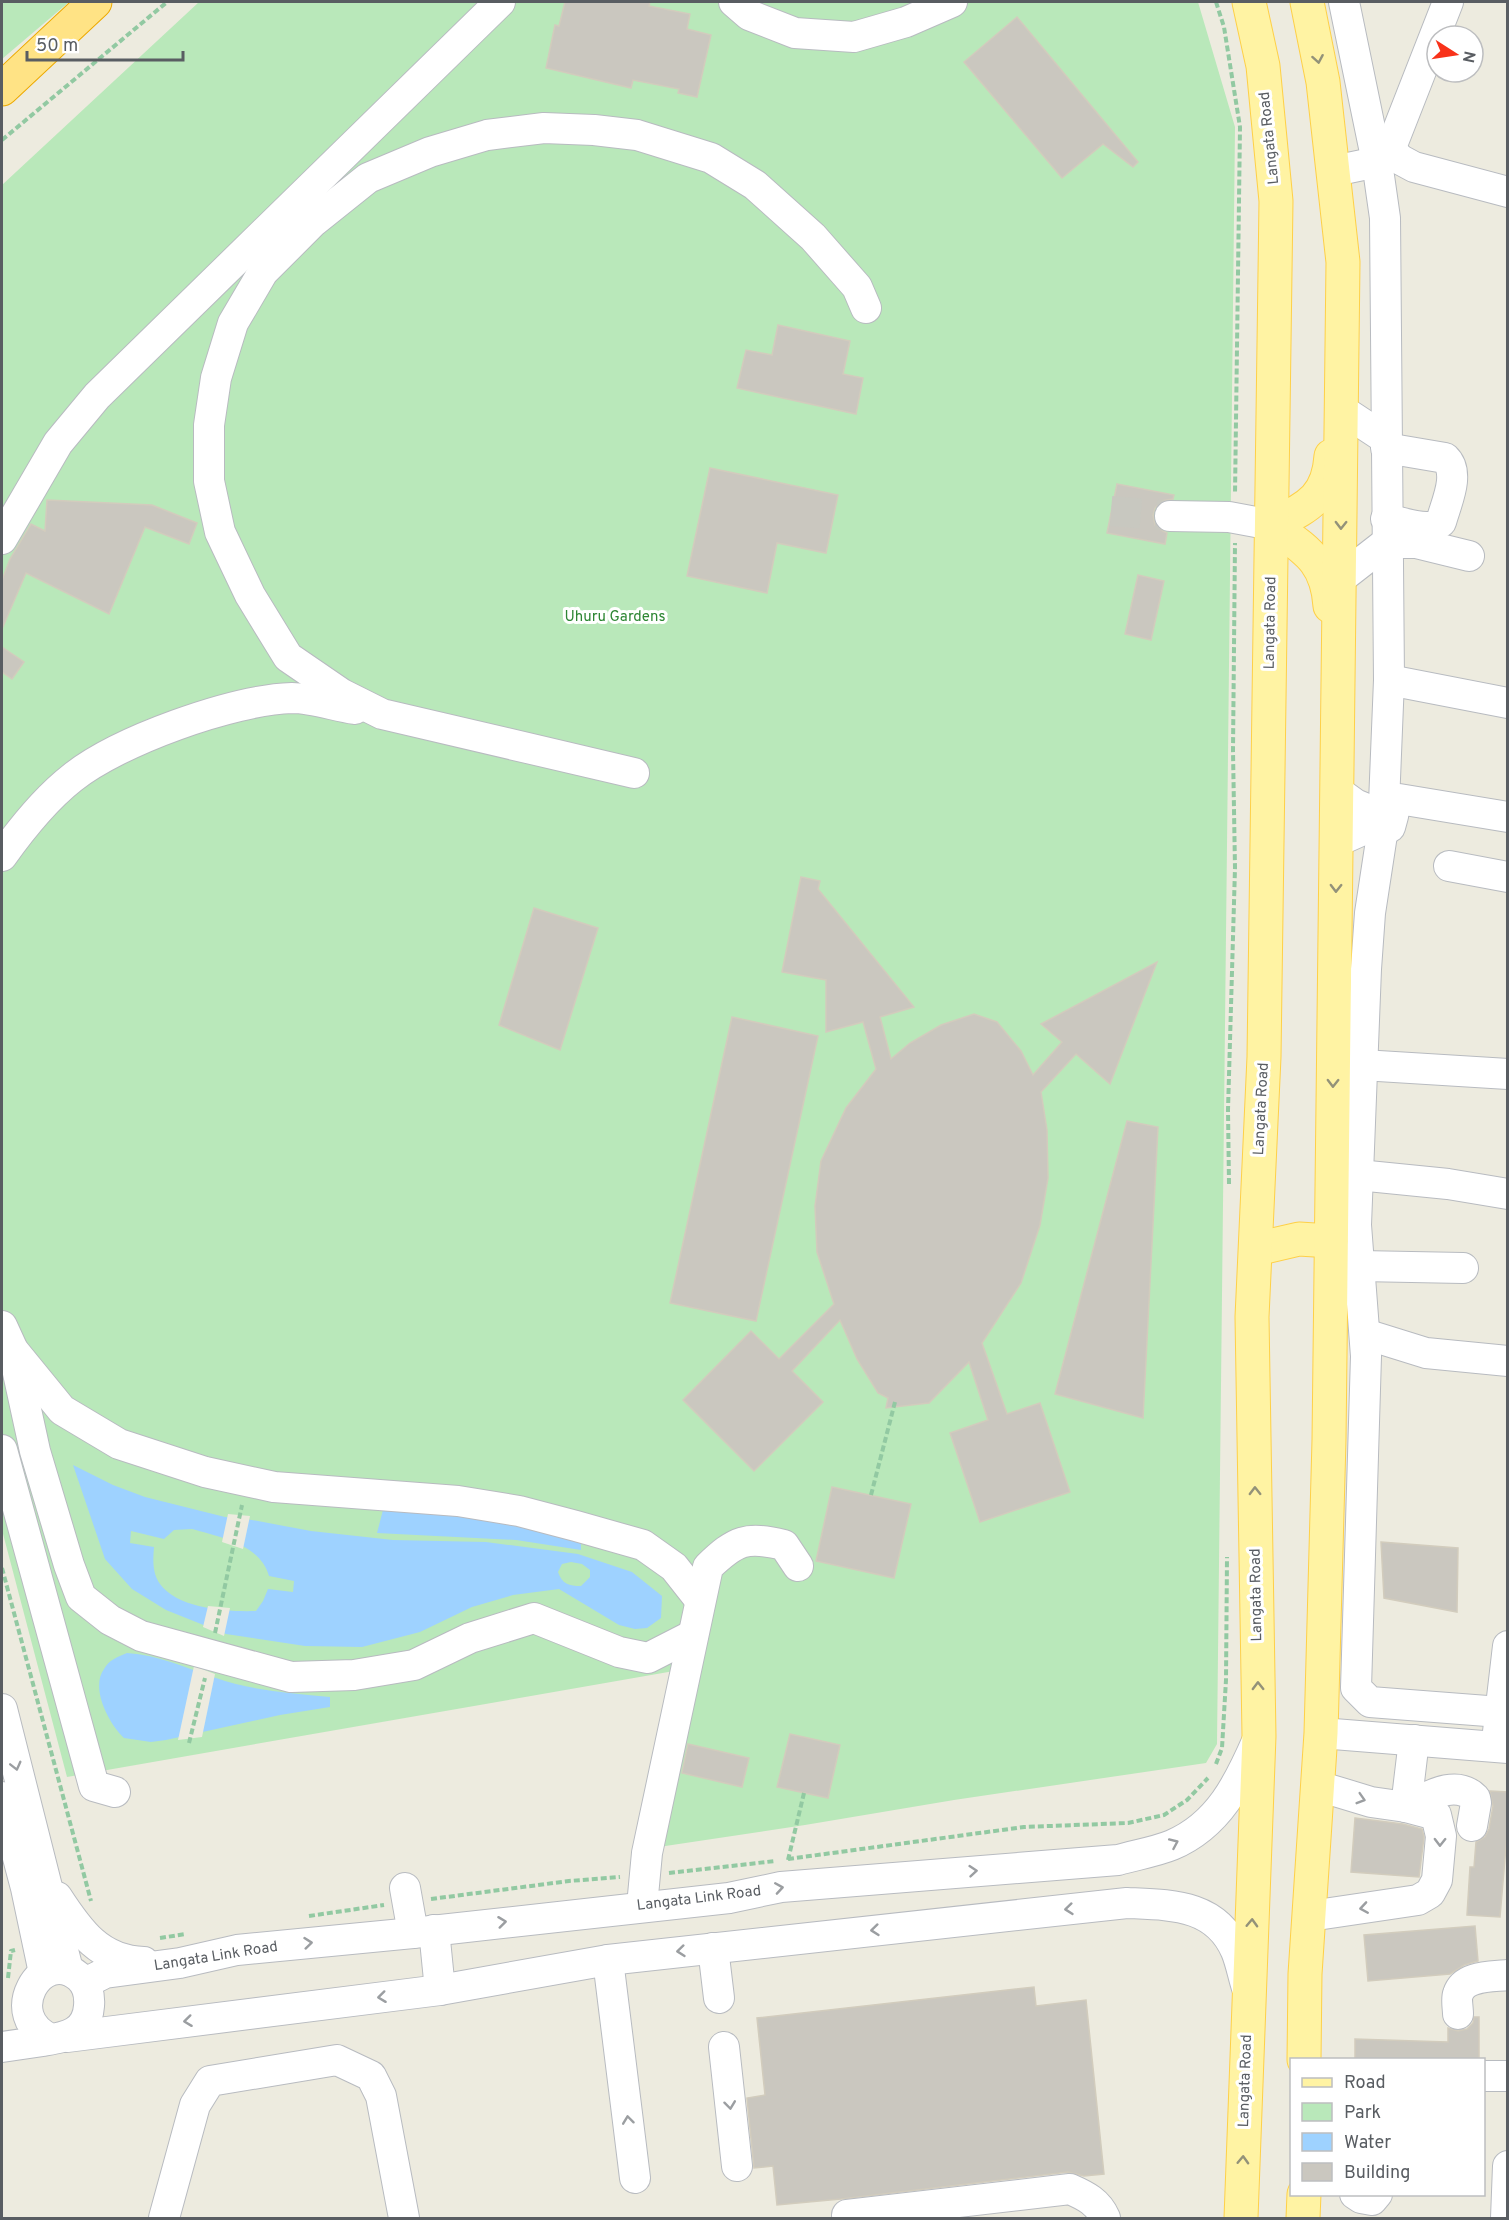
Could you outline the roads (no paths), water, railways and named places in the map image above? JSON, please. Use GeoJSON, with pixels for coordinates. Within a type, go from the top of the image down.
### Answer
{"type":"FeatureCollection","features":[{"type":"Feature","properties":{"kind":"highway"},"geometry":{"type":"LineString","coordinates":[[2,89],[95,2]]}},
{"type":"Feature","properties":{"kind":"main road","name":"Langata Road"},"geometry":{"type":"LineString","coordinates":[[1241,2218],[1259,1737],[1252,1317],[1264,1057],[1276,201],[1263,66],[1249,2]]}},
{"type":"Feature","properties":{"kind":"main road"},"geometry":{"type":"LineString","coordinates":[[1304,2058],[1305,1974],[1321,1732],[1329,1440],[1343,262],[1323,82],[1307,2]]}},
{"type":"Feature","properties":{"kind":"main road"},"geometry":{"type":"LineString","coordinates":[[1338,712],[1329,593],[1324,576],[1316,559],[1272,525],[1308,506],[1322,491],[1327,481],[1343,262]]}},
{"type":"Feature","properties":{"kind":"main road"},"geometry":{"type":"LineString","coordinates":[[1256,1249],[1299,1239],[1331,1241]]}},
{"type":"Feature","properties":{"kind":"main road"},"geometry":{"type":"LineString","coordinates":[[1304,2196],[1304,2218]]}},
{"type":"Feature","properties":{"kind":"street"},"geometry":{"type":"LineString","coordinates":[[2,539],[58,443],[97,396],[500,2]]}},
{"type":"Feature","properties":{"kind":"street"},"geometry":{"type":"LineString","coordinates":[[734,2],[749,15],[795,33],[854,37],[906,22],[951,2]]}},
{"type":"Feature","properties":{"kind":"street"},"geometry":{"type":"LineString","coordinates":[[1344,2],[1383,156],[1389,680],[1388,814],[1370,913],[1356,1225],[1365,1334],[1356,1688],[1370,1702],[1500,1712]]}},
{"type":"Feature","properties":{"kind":"street"},"geometry":{"type":"LineString","coordinates":[[1383,156],[1448,2]]}},
{"type":"Feature","properties":{"kind":"street"},"geometry":{"type":"LineString","coordinates":[[382,714],[342,694],[288,657],[250,595],[220,532],[210,481],[209,425],[216,378],[233,323],[263,272],[313,222],[368,178],[430,152],[487,135],[544,128],[637,135],[711,158],[755,185],[813,237],[857,287],[866,308]]}},
{"type":"Feature","properties":{"kind":"street"},"geometry":{"type":"LineString","coordinates":[[1334,171],[1383,156],[1401,160],[1414,167],[1508,192]]}},
{"type":"Feature","properties":{"kind":"street"},"geometry":{"type":"LineString","coordinates":[[1341,578],[1386,531],[1437,526],[1441,522],[1453,474],[1451,464],[1445,458],[1386,443],[1342,410]]}},
{"type":"Feature","properties":{"kind":"street"},"geometry":{"type":"LineString","coordinates":[[1170,516],[1235,518],[1272,525]]}},
{"type":"Feature","properties":{"kind":"street"},"geometry":{"type":"LineString","coordinates":[[1386,531],[1416,543],[1469,556]]}},
{"type":"Feature","properties":{"kind":"street"},"geometry":{"type":"LineString","coordinates":[[1389,680],[1508,703]]}},
{"type":"Feature","properties":{"kind":"street"},"geometry":{"type":"LineString","coordinates":[[2,856],[35,813],[72,778],[120,748],[242,705],[294,698],[382,714],[634,773]]}},
{"type":"Feature","properties":{"kind":"street"},"geometry":{"type":"LineString","coordinates":[[1337,791],[1355,804],[1388,814],[1508,817]]}},
{"type":"Feature","properties":{"kind":"street"},"geometry":{"type":"LineString","coordinates":[[1336,842],[1363,830],[1388,814]]}},
{"type":"Feature","properties":{"kind":"street"},"geometry":{"type":"LineString","coordinates":[[1449,866],[1508,876]]}},
{"type":"Feature","properties":{"kind":"street"},"geometry":{"type":"LineString","coordinates":[[1362,1065],[1508,1074]]}},
{"type":"Feature","properties":{"kind":"street"},"geometry":{"type":"LineString","coordinates":[[1358,1175],[1448,1184],[1508,1194]]}},
{"type":"Feature","properties":{"kind":"street"},"geometry":{"type":"LineString","coordinates":[[1360,1266],[1463,1268]]}},
{"type":"Feature","properties":{"kind":"street"},"geometry":{"type":"LineString","coordinates":[[1365,1334],[1426,1353],[1508,1360]]}},
{"type":"Feature","properties":{"kind":"street"},"geometry":{"type":"LineString","coordinates":[[8,1338],[62,1410],[119,1444],[205,1472],[274,1487],[458,1501],[519,1512],[576,1526],[643,1545],[674,1567],[700,1600]]}},
{"type":"Feature","properties":{"kind":"street"},"geometry":{"type":"LineString","coordinates":[[8,1338],[35,1451],[69,1565],[81,1597],[110,1620],[141,1636],[291,1677],[354,1675],[414,1665],[470,1638],[534,1618],[620,1652],[648,1658],[693,1635]]}},
{"type":"Feature","properties":{"kind":"street"},"geometry":{"type":"LineString","coordinates":[[1329,1440],[1364,1443]]}},
{"type":"Feature","properties":{"kind":"street"},"geometry":{"type":"LineString","coordinates":[[2,1450],[93,1786],[115,1792]]}},
{"type":"Feature","properties":{"kind":"street"},"geometry":{"type":"LineString","coordinates":[[642,1906],[647,1853],[708,1567],[723,1552],[745,1540],[761,1539],[784,1545],[798,1566]]}},
{"type":"Feature","properties":{"kind":"street"},"geometry":{"type":"LineString","coordinates":[[1321,1732],[1502,1747],[1500,1712],[1508,1646]]}},
{"type":"Feature","properties":{"kind":"street"},"geometry":{"type":"LineString","coordinates":[[2,1710],[35,1881],[23,1973],[8,2003]]}},
{"type":"Feature","properties":{"kind":"street","name":"Langata Link Road"},"geometry":{"type":"LineString","coordinates":[[66,1975],[105,1973],[180,1963],[237,1950],[729,1898],[785,1873],[1118,1860],[1172,1845],[1198,1831],[1220,1810],[1240,1780],[1259,1737]]}},
{"type":"Feature","properties":{"kind":"street"},"geometry":{"type":"LineString","coordinates":[[1406,1807],[1413,1740]]}},
{"type":"Feature","properties":{"kind":"street"},"geometry":{"type":"LineString","coordinates":[[1310,1916],[1418,1900],[1430,1893],[1437,1880],[1441,1836],[1436,1815],[1406,1807],[1371,1802],[1318,1786]]}},
{"type":"Feature","properties":{"kind":"street"},"geometry":{"type":"LineString","coordinates":[[1406,1807],[1447,1789],[1462,1791],[1475,1798],[1472,1826]]}},
{"type":"Feature","properties":{"kind":"street"},"geometry":{"type":"LineString","coordinates":[[2,1797],[35,1881],[66,1975],[89,1997],[88,2013],[82,2027],[59,2038],[39,2034],[25,2017],[8,2003]]}},
{"type":"Feature","properties":{"kind":"street"},"geometry":{"type":"LineString","coordinates":[[35,1881],[77,1928],[103,1950],[132,1962],[180,1963]]}},
{"type":"Feature","properties":{"kind":"street"},"geometry":{"type":"LineString","coordinates":[[406,1895],[423,1932],[440,1990]]}},
{"type":"Feature","properties":{"kind":"street"},"geometry":{"type":"LineString","coordinates":[[2,2047],[440,1990],[608,1960],[1127,1903],[1186,1907],[1215,1922],[1236,1952],[1249,1993]]}},
{"type":"Feature","properties":{"kind":"street"},"geometry":{"type":"LineString","coordinates":[[713,1948],[719,1998]]}},
{"type":"Feature","properties":{"kind":"street"},"geometry":{"type":"LineString","coordinates":[[608,1960],[635,2178]]}},
{"type":"Feature","properties":{"kind":"street"},"geometry":{"type":"LineString","coordinates":[[8,2003],[29,1986],[66,1975]]}},
{"type":"Feature","properties":{"kind":"street"},"geometry":{"type":"LineString","coordinates":[[1458,2014],[1458,1994],[1464,1984],[1476,1979],[1508,1975]]}},
{"type":"Feature","properties":{"kind":"street"},"geometry":{"type":"LineString","coordinates":[[724,2047],[737,2166]]}},
{"type":"Feature","properties":{"kind":"street"},"geometry":{"type":"LineString","coordinates":[[164,2218],[195,2105],[210,2081],[337,2060],[371,2076],[381,2096],[404,2218]]}},
{"type":"Feature","properties":{"kind":"street"},"geometry":{"type":"LineString","coordinates":[[1485,2076],[1508,2076]]}},
{"type":"Feature","properties":{"kind":"street"},"geometry":{"type":"LineString","coordinates":[[1502,2195],[1508,2166]]}},
{"type":"Feature","properties":{"kind":"street"},"geometry":{"type":"LineString","coordinates":[[847,2215],[1070,2190],[1087,2196],[1100,2208],[1105,2218]]}},
{"type":"Feature","properties":{"kind":"street"},"geometry":{"type":"LineString","coordinates":[[1357,2196],[1361,2199],[1372,2200],[1375,2196]]}},
{"type":"Feature","properties":{"kind":"water"},"geometry":{"type":"Polygon","coordinates":[[[73,1465],[113,1485],[145,1497],[225,1517],[311,1531],[393,1540],[486,1542],[578,1554],[632,1572],[662,1596],[661,1618],[647,1628],[635,1629],[619,1625],[559,1589],[513,1595],[472,1607],[420,1632],[362,1647],[305,1646],[226,1634],[166,1610],[132,1589],[105,1559],[73,1465]],[[192,1529],[174,1530],[164,1539],[131,1531],[130,1543],[154,1547],[154,1571],[160,1584],[179,1599],[204,1607],[256,1611],[268,1589],[293,1592],[294,1581],[269,1576],[257,1556],[248,1549],[226,1539],[192,1529]],[[571,1562],[562,1564],[558,1572],[566,1583],[581,1586],[590,1577],[590,1570],[582,1564],[571,1562]]]}},
{"type":"Feature","properties":{"kind":"water"},"geometry":{"type":"Polygon","coordinates":[[[383,1510],[464,1515],[581,1539],[581,1550],[516,1540],[377,1533],[383,1510]]]}},
{"type":"Feature","properties":{"kind":"water"},"geometry":{"type":"Polygon","coordinates":[[[127,1653],[161,1659],[244,1686],[330,1697],[330,1707],[280,1715],[166,1740],[151,1742],[124,1738],[107,1715],[99,1686],[100,1677],[106,1666],[127,1653]]]}},
{"type":"Feature","properties":{"kind":"tunnel"},"geometry":{"type":"LineString","coordinates":[[1111,511],[1170,516]]}},
{"type":"Feature","properties":{"kind":"park label","name":"Uhuru Gardens"},"geometry":{"type":"Point","coordinates":[615,617]}}]}
